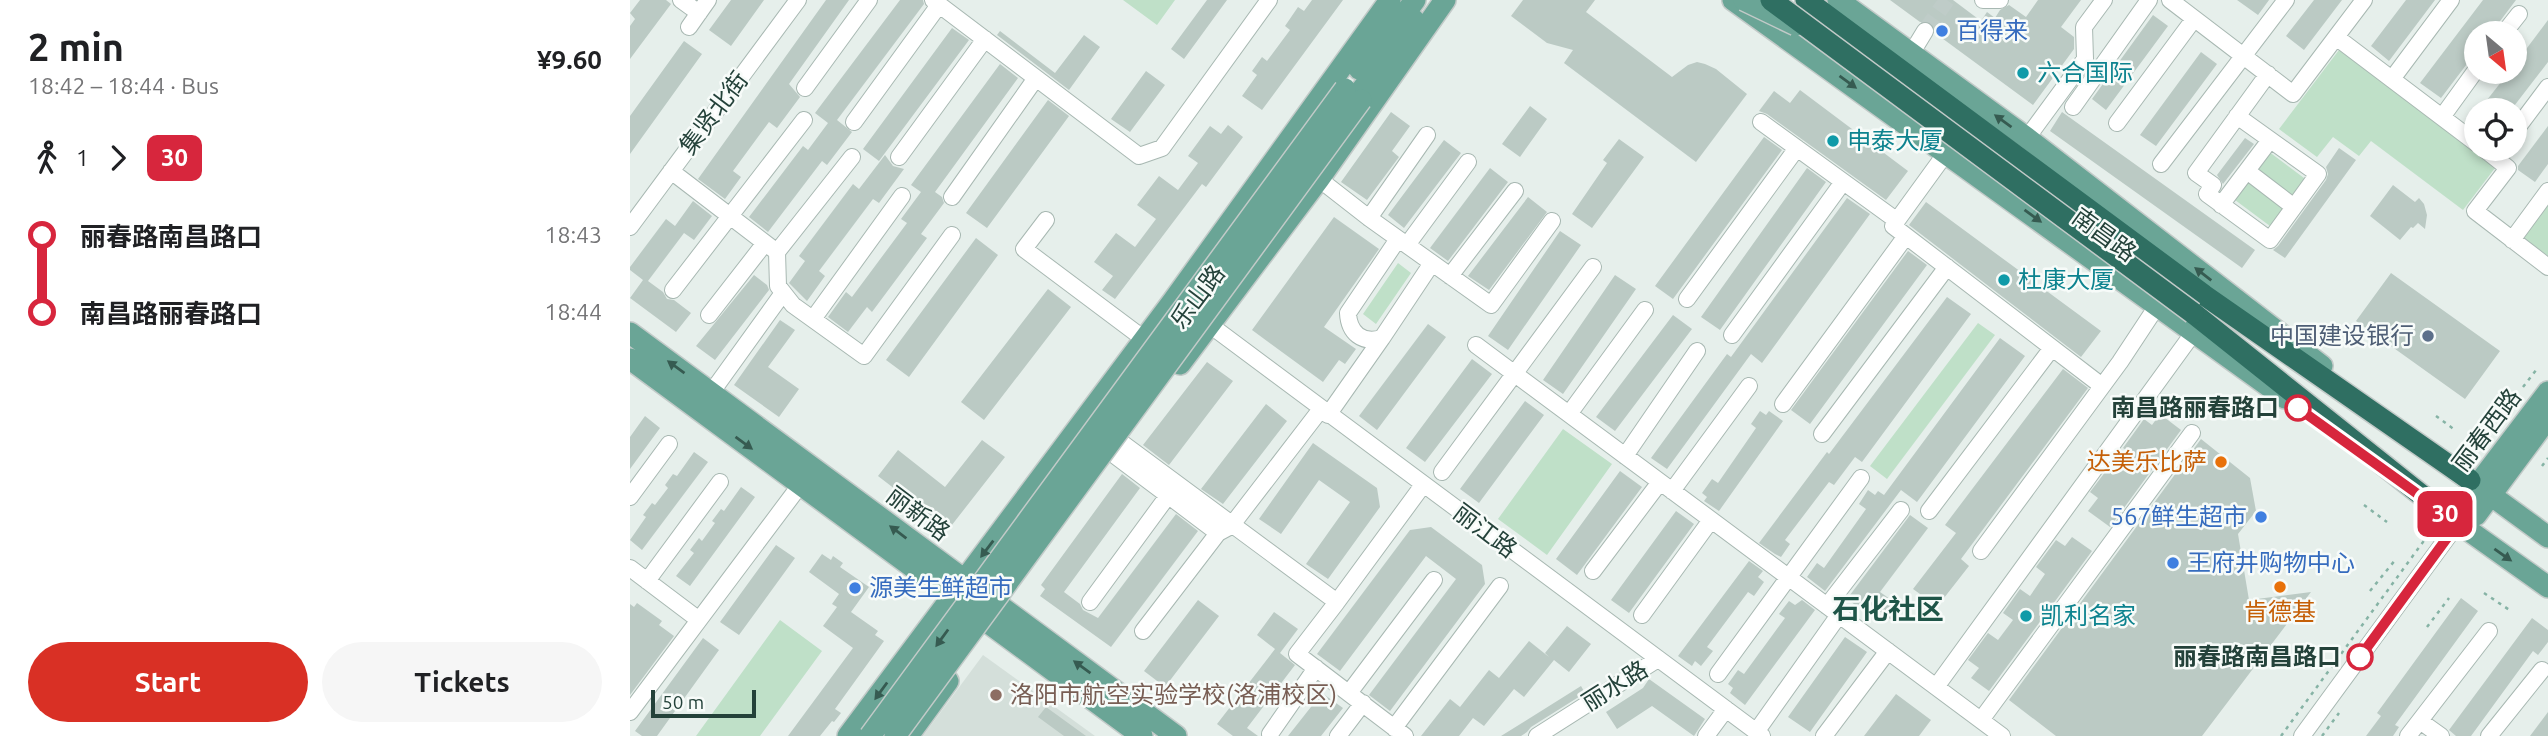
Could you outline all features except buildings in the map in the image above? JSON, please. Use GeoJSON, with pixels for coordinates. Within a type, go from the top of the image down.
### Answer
{"type":"FeatureCollection","features":[{"type":"Feature","properties":{"kind":"highway","name":"南昌路"},"geometry":{"type":"LineString","coordinates":[[1771,0],[2197,313],[2480,487]]}},
{"type":"Feature","properties":{"kind":"highway","name":"南昌路"},"geometry":{"type":"LineString","coordinates":[[1804,0],[2451,518]]}},
{"type":"Feature","properties":{"kind":"main road","name":"乐山路"},"geometry":{"type":"LineString","coordinates":[[848,736],[979,600],[1118,449],[1162,353],[1390,0]]}},
{"type":"Feature","properties":{"kind":"main road","name":"乐山路"},"geometry":{"type":"LineString","coordinates":[[979,600],[1162,353],[1412,0]]}},
{"type":"Feature","properties":{"kind":"main road"},"geometry":{"type":"LineString","coordinates":[[870,736],[1412,0]]}},
{"type":"Feature","properties":{"kind":"main road","name":"乐山路"},"geometry":{"type":"LineString","coordinates":[[908,736],[979,600],[1162,353],[1431,0]]}},
{"type":"Feature","properties":{"kind":"main road"},"geometry":{"type":"LineString","coordinates":[[895,736],[1431,0]]}},
{"type":"Feature","properties":{"kind":"main road","name":"乐山路"},"geometry":{"type":"LineString","coordinates":[[1162,353],[1210,325],[1319,179],[1445,0]]}},
{"type":"Feature","properties":{"kind":"main road","name":"南昌路"},"geometry":{"type":"LineString","coordinates":[[1734,0],[2157,306],[2197,313]]}},
{"type":"Feature","properties":{"kind":"main road"},"geometry":{"type":"LineString","coordinates":[[1744,0],[1821,37]]}},
{"type":"Feature","properties":{"kind":"main road"},"geometry":{"type":"LineString","coordinates":[[1793,43],[1788,25],[1789,16],[1804,0]]}},
{"type":"Feature","properties":{"kind":"main road","name":"南昌路"},"geometry":{"type":"LineString","coordinates":[[1838,0],[2027,138],[2548,537]]}},
{"type":"Feature","properties":{"kind":"main road","name":"丽新路"},"geometry":{"type":"LineString","coordinates":[[630,333],[711,393],[807,476]]}},
{"type":"Feature","properties":{"kind":"main road","name":"丽新路"},"geometry":{"type":"LineString","coordinates":[[630,359],[807,476],[979,600],[1176,736]]}},
{"type":"Feature","properties":{"kind":"main road","name":"丽春西路"},"geometry":{"type":"LineString","coordinates":[[2451,518],[2476,515],[2480,487],[2548,392]]}},
{"type":"Feature","properties":{"kind":"main road","name":"丽春西路"},"geometry":{"type":"LineString","coordinates":[[2480,487],[2548,418]]}},
{"type":"Feature","properties":{"kind":"main road","name":"南昌路"},"geometry":{"type":"LineString","coordinates":[[2451,518],[2548,587]]}},
{"type":"Feature","properties":{"kind":"main road","name":"丽新路"},"geometry":{"type":"LineString","coordinates":[[979,600],[1142,736]]}},
{"type":"Feature","properties":{"kind":"street"},"geometry":{"type":"LineString","coordinates":[[681,0],[699,13]]}},
{"type":"Feature","properties":{"kind":"street","name":"集贤北街"},"geometry":{"type":"LineString","coordinates":[[630,227],[798,0]]}},
{"type":"Feature","properties":{"kind":"street"},"geometry":{"type":"LineString","coordinates":[[805,88],[869,0]]}},
{"type":"Feature","properties":{"kind":"street"},"geometry":{"type":"LineString","coordinates":[[854,122],[936,2],[1139,156],[1162,148],[1269,0]]}},
{"type":"Feature","properties":{"kind":"street"},"geometry":{"type":"LineString","coordinates":[[1983,0],[2000,0]]}},
{"type":"Feature","properties":{"kind":"street"},"geometry":{"type":"LineString","coordinates":[[2027,138],[2085,59],[2084,27],[2104,0]]}},
{"type":"Feature","properties":{"kind":"street"},"geometry":{"type":"LineString","coordinates":[[2073,107],[2149,0]]}},
{"type":"Feature","properties":{"kind":"street"},"geometry":{"type":"LineString","coordinates":[[2170,0],[2293,94],[2364,0]]}},
{"type":"Feature","properties":{"kind":"street"},"geometry":{"type":"LineString","coordinates":[[2161,164],[2286,0]]}},
{"type":"Feature","properties":{"kind":"street"},"geometry":{"type":"LineString","coordinates":[[2392,79],[2451,0]]}},
{"type":"Feature","properties":{"kind":"street"},"geometry":{"type":"LineString","coordinates":[[2513,21],[2519,14]]}},
{"type":"Feature","properties":{"kind":"street"},"geometry":{"type":"LineString","coordinates":[[2117,123],[2194,19]]}},
{"type":"Feature","properties":{"kind":"street"},"geometry":{"type":"LineString","coordinates":[[1911,54],[1925,31]]}},
{"type":"Feature","properties":{"kind":"street"},"geometry":{"type":"LineString","coordinates":[[2336,37],[2464,134]]}},
{"type":"Feature","properties":{"kind":"street"},"geometry":{"type":"LineString","coordinates":[[900,158],[985,39]]}},
{"type":"Feature","properties":{"kind":"street"},"geometry":{"type":"LineString","coordinates":[[2237,116],[2318,174],[2270,240],[2207,194],[2213,185],[2196,173],[2267,74]]}},
{"type":"Feature","properties":{"kind":"street"},"geometry":{"type":"LineString","coordinates":[[952,197],[1036,78]]}},
{"type":"Feature","properties":{"kind":"street"},"geometry":{"type":"LineString","coordinates":[[2442,117],[2466,84]]}},
{"type":"Feature","properties":{"kind":"street"},"geometry":{"type":"LineString","coordinates":[[2527,115],[2548,87]]}},
{"type":"Feature","properties":{"kind":"street"},"geometry":{"type":"LineString","coordinates":[[673,290],[804,120]]}},
{"type":"Feature","properties":{"kind":"street"},"geometry":{"type":"LineString","coordinates":[[1761,122],[1896,220]]}},
{"type":"Feature","properties":{"kind":"street"},"geometry":{"type":"LineString","coordinates":[[1369,218],[1427,135]]}},
{"type":"Feature","properties":{"kind":"street"},"geometry":{"type":"LineString","coordinates":[[2221,205],[2270,140]]}},
{"type":"Feature","properties":{"kind":"street"},"geometry":{"type":"LineString","coordinates":[[1688,299],[1797,148]]}},
{"type":"Feature","properties":{"kind":"street"},"geometry":{"type":"LineString","coordinates":[[1946,153],[1893,226],[2102,386]]}},
{"type":"Feature","properties":{"kind":"street"},"geometry":{"type":"LineString","coordinates":[[709,315],[852,157]]}},
{"type":"Feature","properties":{"kind":"street"},"geometry":{"type":"LineString","coordinates":[[2502,161],[2508,167],[2475,211],[2548,267]]}},
{"type":"Feature","properties":{"kind":"street"},"geometry":{"type":"LineString","coordinates":[[1382,338],[1374,341],[1363,339],[1354,333],[1349,323],[1349,313],[1468,162]]}},
{"type":"Feature","properties":{"kind":"street"},"geometry":{"type":"LineString","coordinates":[[671,171],[771,247],[778,286],[793,305],[864,356],[952,235]]}},
{"type":"Feature","properties":{"kind":"street"},"geometry":{"type":"LineString","coordinates":[[2247,171],[2294,207]]}},
{"type":"Feature","properties":{"kind":"street"},"geometry":{"type":"LineString","coordinates":[[1319,179],[1491,305],[1552,221]]}},
{"type":"Feature","properties":{"kind":"street"},"geometry":{"type":"LineString","coordinates":[[1732,335],[1843,182]]}},
{"type":"Feature","properties":{"kind":"street"},"geometry":{"type":"LineString","coordinates":[[1450,276],[1515,191]]}},
{"type":"Feature","properties":{"kind":"street"},"geometry":{"type":"LineString","coordinates":[[2512,240],[2548,191]]}},
{"type":"Feature","properties":{"kind":"street"},"geometry":{"type":"LineString","coordinates":[[813,319],[902,196]]}},
{"type":"Feature","properties":{"kind":"street"},"geometry":{"type":"LineString","coordinates":[[1046,220],[1024,249],[1162,353]]}},
{"type":"Feature","properties":{"kind":"street"},"geometry":{"type":"LineString","coordinates":[[1783,404],[1906,236]]}},
{"type":"Feature","properties":{"kind":"street"},"geometry":{"type":"LineString","coordinates":[[1143,631],[1324,412],[1382,338],[1432,263]]}},
{"type":"Feature","properties":{"kind":"street"},"geometry":{"type":"LineString","coordinates":[[1442,472],[1592,267]]}},
{"type":"Feature","properties":{"kind":"street"},"geometry":{"type":"LineString","coordinates":[[1822,434],[1947,267]]}},
{"type":"Feature","properties":{"kind":"street"},"geometry":{"type":"LineString","coordinates":[[711,393],[783,293]]}},
{"type":"Feature","properties":{"kind":"street"},"geometry":{"type":"LineString","coordinates":[[1981,551],[2157,306]]}},
{"type":"Feature","properties":{"kind":"street"},"geometry":{"type":"LineString","coordinates":[[1569,414],[1645,310]]}},
{"type":"Feature","properties":{"kind":"street"},"geometry":{"type":"LineString","coordinates":[[1936,687],[2197,313]]}},
{"type":"Feature","properties":{"kind":"street","name":"丽江路"},"geometry":{"type":"LineString","coordinates":[[1210,325],[1759,734]]}},
{"type":"Feature","properties":{"kind":"street"},"geometry":{"type":"LineString","coordinates":[[1476,345],[2002,736]]}},
{"type":"Feature","properties":{"kind":"street"},"geometry":{"type":"LineString","coordinates":[[1928,511],[2052,348]]}},
{"type":"Feature","properties":{"kind":"street"},"geometry":{"type":"LineString","coordinates":[[1625,456],[1697,351]]}},
{"type":"Feature","properties":{"kind":"street"},"geometry":{"type":"LineString","coordinates":[[1593,571],[1749,386]]}},
{"type":"Feature","properties":{"kind":"street"},"geometry":{"type":"LineString","coordinates":[[1981,720],[2192,433]]}},
{"type":"Feature","properties":{"kind":"street"},"geometry":{"type":"LineString","coordinates":[[630,497],[669,444]]}},
{"type":"Feature","properties":{"kind":"street"},"geometry":{"type":"LineString","coordinates":[[1118,449],[1224,530]]}},
{"type":"Feature","properties":{"kind":"street"},"geometry":{"type":"LineString","coordinates":[[1118,449],[1167,497],[1337,602]]}},
{"type":"Feature","properties":{"kind":"street"},"geometry":{"type":"LineString","coordinates":[[630,712],[807,476]]}},
{"type":"Feature","properties":{"kind":"street"},"geometry":{"type":"LineString","coordinates":[[1718,674],[1861,478]]}},
{"type":"Feature","properties":{"kind":"street"},"geometry":{"type":"LineString","coordinates":[[647,581],[720,482]]}},
{"type":"Feature","properties":{"kind":"street"},"geometry":{"type":"LineString","coordinates":[[1423,485],[1297,654],[1400,732],[1500,586]]}},
{"type":"Feature","properties":{"kind":"street"},"geometry":{"type":"LineString","coordinates":[[1090,602],[1167,497]]}},
{"type":"Feature","properties":{"kind":"street"},"geometry":{"type":"LineString","coordinates":[[1759,734],[1833,611],[1901,510]]}},
{"type":"Feature","properties":{"kind":"street"},"geometry":{"type":"LineString","coordinates":[[2302,736],[2451,518]]}},
{"type":"Feature","properties":{"kind":"street"},"geometry":{"type":"LineString","coordinates":[[1642,615],[1711,520]]}},
{"type":"Feature","properties":{"kind":"street"},"geometry":{"type":"LineString","coordinates":[[630,568],[699,620]]}},
{"type":"Feature","properties":{"kind":"street"},"geometry":{"type":"LineString","coordinates":[[1349,693],[1434,580]]}},
{"type":"Feature","properties":{"kind":"street"},"geometry":{"type":"LineString","coordinates":[[2408,736],[2489,631]]}},
{"type":"Feature","properties":{"kind":"street"},"geometry":{"type":"LineString","coordinates":[[1824,736],[1888,651]]}},
{"type":"Feature","properties":{"kind":"street","name":"丽水路"},"geometry":{"type":"LineString","coordinates":[[1537,736],[1658,659]]}},
{"type":"Feature","properties":{"kind":"street"},"geometry":{"type":"LineString","coordinates":[[1270,734],[1316,668]]}},
{"type":"Feature","properties":{"kind":"street"},"geometry":{"type":"LineString","coordinates":[[2489,736],[2542,670]]}},
{"type":"Feature","properties":{"kind":"street"},"geometry":{"type":"LineString","coordinates":[[1338,736],[1363,704]]}},
{"type":"Feature","properties":{"kind":"street"},"geometry":{"type":"LineString","coordinates":[[1706,736],[1726,709]]}},
{"type":"Feature","properties":{"kind":"street"},"geometry":{"type":"LineString","coordinates":[[2420,721],[2441,736]]}},
{"type":"Feature","properties":{"kind":"path"},"geometry":{"type":"LineString","coordinates":[[2524,387],[2537,369]]}},
{"type":"Feature","properties":{"kind":"path"},"geometry":{"type":"LineString","coordinates":[[2436,416],[2455,430]]}},
{"type":"Feature","properties":{"kind":"path"},"geometry":{"type":"LineString","coordinates":[[2542,466],[2548,458]]}},
{"type":"Feature","properties":{"kind":"path"},"geometry":{"type":"LineString","coordinates":[[2364,505],[2387,522]]}},
{"type":"Feature","properties":{"kind":"path"},"geometry":{"type":"LineString","coordinates":[[2281,736],[2451,518]]}},
{"type":"Feature","properties":{"kind":"path"},"geometry":{"type":"LineString","coordinates":[[2370,592],[2396,559]]}},
{"type":"Feature","properties":{"kind":"path"},"geometry":{"type":"LineString","coordinates":[[2484,593],[2511,611]]}},
{"type":"Feature","properties":{"kind":"path"},"geometry":{"type":"LineString","coordinates":[[2427,626],[2449,598]]}},
{"type":"Feature","properties":{"kind":"shaded area","name":"洛阳市航空实验学校(洛浦校区)"},"geometry":{"type":"Polygon","coordinates":[[[983,655],[1095,736],[923,736],[983,655]]]}},
{"type":"Feature","properties":{"kind":"green space"},"geometry":{"type":"Polygon","coordinates":[[[1123,0],[1175,0],[1157,25],[1123,0]]]}},
{"type":"Feature","properties":{"kind":"green space"},"geometry":{"type":"Polygon","coordinates":[[[2339,50],[2464,145],[2464,161],[2486,161],[2495,168],[2463,210],[2371,141],[2359,156],[2333,137],[2317,157],[2279,129],[2339,50]]]}},
{"type":"Feature","properties":{"kind":"green space"},"geometry":{"type":"Polygon","coordinates":[[[2268,151],[2308,181],[2296,198],[2255,168],[2268,151]]]}},
{"type":"Feature","properties":{"kind":"green space"},"geometry":{"type":"Polygon","coordinates":[[[2244,179],[2288,211],[2274,229],[2231,197],[2244,179]]]}},
{"type":"Feature","properties":{"kind":"green space"},"geometry":{"type":"Polygon","coordinates":[[[2548,203],[2548,256],[2523,237],[2548,203]]]}},
{"type":"Feature","properties":{"kind":"green space"},"geometry":{"type":"Polygon","coordinates":[[[1398,263],[1411,273],[1376,324],[1363,314],[1398,263]]]}},
{"type":"Feature","properties":{"kind":"green space"},"geometry":{"type":"Polygon","coordinates":[[[1978,323],[1995,335],[1887,479],[1870,466],[1978,323]]]}},
{"type":"Feature","properties":{"kind":"green space"},"geometry":{"type":"Polygon","coordinates":[[[1563,429],[1612,464],[1547,555],[1498,519],[1563,429]]]}},
{"type":"Feature","properties":{"kind":"green space"},"geometry":{"type":"Polygon","coordinates":[[[780,620],[822,651],[760,736],[696,736],[780,620]]]}},
{"type":"Feature","properties":{"kind":"tunnel"},"geometry":{"type":"LineString","coordinates":[[1925,31],[1947,0]]}},
{"type":"Feature","properties":{"kind":"bus line","name":"30"},"geometry":{"type":"LineString","coordinates":[[2298,408],[2458,523],[2360,657]]}},
{"type":"Feature","properties":{"kind":"place","name":"百得来"},"geometry":{"type":"Point","coordinates":[1942,31]}},
{"type":"Feature","properties":{"kind":"place","name":"六合国际"},"geometry":{"type":"Point","coordinates":[2023,73]}},
{"type":"Feature","properties":{"kind":"place","name":"申泰大厦"},"geometry":{"type":"Point","coordinates":[1833,141]}},
{"type":"Feature","properties":{"kind":"place","name":"杜康大厦"},"geometry":{"type":"Point","coordinates":[2004,280]}},
{"type":"Feature","properties":{"kind":"place","name":"中国建设银行"},"geometry":{"type":"Point","coordinates":[2428,336]}},
{"type":"Feature","properties":{"kind":"place","name":"南昌路丽春路口"},"geometry":{"type":"Point","coordinates":[2298,408]}},
{"type":"Feature","properties":{"kind":"place","name":"达美乐比萨"},"geometry":{"type":"Point","coordinates":[2221,462]}},
{"type":"Feature","properties":{"kind":"place","name":"567鲜生超市"},"geometry":{"type":"Point","coordinates":[2261,517]}},
{"type":"Feature","properties":{"kind":"place","name":"王府井购物中心"},"geometry":{"type":"Point","coordinates":[2173,563]}},
{"type":"Feature","properties":{"kind":"place","name":"肯德基"},"geometry":{"type":"Point","coordinates":[2280,587]}},
{"type":"Feature","properties":{"kind":"place","name":"源美生鲜超市"},"geometry":{"type":"Point","coordinates":[855,588]}},
{"type":"Feature","properties":{"kind":"place","name":"凯利名家"},"geometry":{"type":"Point","coordinates":[2026,616]}},
{"type":"Feature","properties":{"kind":"place","name":"丽春路南昌路口"},"geometry":{"type":"Point","coordinates":[2360,657]}},
{"type":"Feature","properties":{"kind":"place","name":"洛阳市航空实验学校(洛浦校区)"},"geometry":{"type":"Point","coordinates":[996,695]}},
{"type":"Feature","properties":{"kind":"district","name":"石化社区"},"geometry":{"type":"Point","coordinates":[1888,609]}}]}
